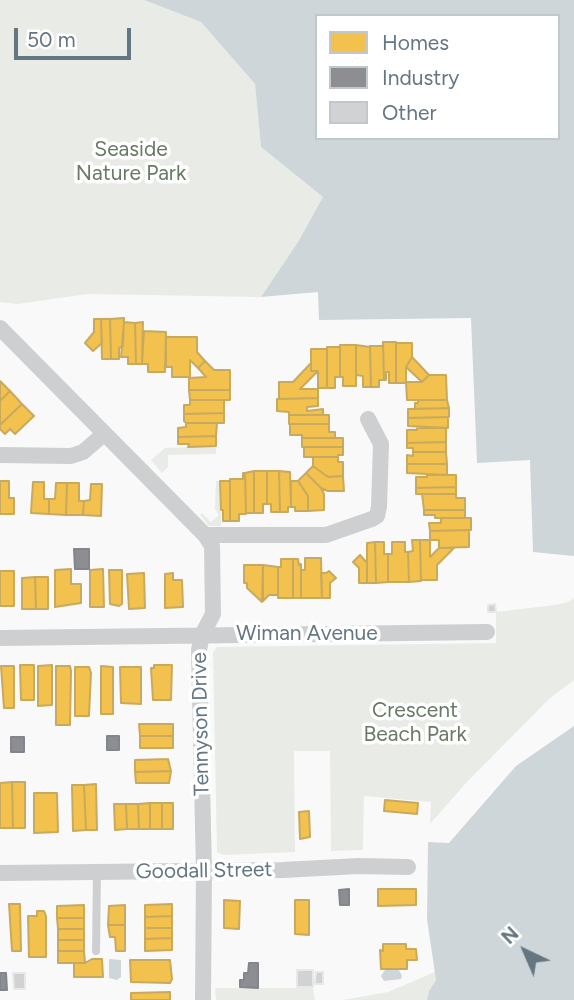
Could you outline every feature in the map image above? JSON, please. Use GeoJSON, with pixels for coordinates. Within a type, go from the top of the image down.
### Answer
{"type":"FeatureCollection","features":[{"type":"Feature","properties":{"kind":"street"},"geometry":{"type":"LineString","coordinates":[[0,328],[205,535],[327,535],[377,516],[381,444],[368,419]]}},
{"type":"Feature","properties":{"kind":"street"},"geometry":{"type":"LineString","coordinates":[[0,455],[71,456],[83,452],[104,434]]}},
{"type":"Feature","properties":{"kind":"street","name":"Tennyson Drive"},"geometry":{"type":"LineString","coordinates":[[203,1000],[204,871],[199,650],[202,635],[213,614],[212,546],[205,535]]}},
{"type":"Feature","properties":{"kind":"street","name":"Wiman Avenue"},"geometry":{"type":"LineString","coordinates":[[0,638],[487,632]]}},
{"type":"Feature","properties":{"kind":"street","name":"Goodall Street"},"geometry":{"type":"LineString","coordinates":[[0,873],[408,867]]}},
{"type":"Feature","properties":{"kind":"lane"},"geometry":{"type":"LineString","coordinates":[[96,951],[97,872]]}},
{"type":"Feature","properties":{"kind":"green space","name":"Seaside Nature Park"},"geometry":{"type":"Polygon","coordinates":[[[0,0],[144,0],[201,22],[255,84],[261,147],[323,197],[298,242],[261,297],[87,294],[18,304],[0,302],[0,0]]]}},
{"type":"Feature","properties":{"kind":"green space"},"geometry":{"type":"Polygon","coordinates":[[[216,446],[216,454],[168,455],[168,467],[162,473],[151,460],[165,448],[216,446]]]}},
{"type":"Feature","properties":{"kind":"green space"},"geometry":{"type":"Polygon","coordinates":[[[216,481],[220,481],[221,526],[209,526],[200,515],[202,513],[211,522],[219,515],[215,509],[216,481]]]}},
{"type":"Feature","properties":{"kind":"green space","name":"Crescent Beach Park"},"geometry":{"type":"Polygon","coordinates":[[[574,598],[574,680],[549,699],[466,783],[430,824],[431,802],[364,796],[363,850],[331,851],[330,751],[294,751],[295,852],[223,855],[217,852],[213,652],[217,647],[496,643],[496,612],[555,605],[574,598]]]}},
{"type":"Feature","properties":{"kind":"green space"},"geometry":{"type":"Polygon","coordinates":[[[435,972],[436,980],[427,1000],[343,1000],[388,992],[435,972]]]}},
{"type":"Feature","properties":{"kind":"green space"},"geometry":{"type":"Polygon","coordinates":[[[215,988],[313,988],[315,1000],[216,1000],[215,988]]]}},
{"type":"Feature","properties":{"kind":"shaded area"},"geometry":{"type":"Polygon","coordinates":[[[144,0],[574,0],[574,556],[533,552],[530,460],[477,463],[471,318],[319,320],[318,292],[261,297],[298,242],[323,197],[261,147],[255,84],[201,22],[144,0]]]}},
{"type":"Feature","properties":{"kind":"shaded area"},"geometry":{"type":"Polygon","coordinates":[[[574,726],[574,1000],[427,1000],[436,980],[427,919],[428,842],[449,843],[516,766],[574,726]]]}},
{"type":"Feature","properties":{"kind":"shaded area"},"geometry":{"type":"Polygon","coordinates":[[[109,959],[121,960],[121,977],[117,980],[109,978],[109,959]]]}},
{"type":"Feature","properties":{"kind":"shaded area"},"geometry":{"type":"Polygon","coordinates":[[[385,970],[399,970],[401,979],[384,981],[381,976],[385,970]]]}},
{"type":"Feature","properties":{"kind":"building: Homes"},"geometry":{"type":"Polygon","coordinates":[[[124,318],[123,346],[119,348],[119,359],[111,359],[110,319],[124,318]]]}},
{"type":"Feature","properties":{"kind":"building: Homes"},"geometry":{"type":"Polygon","coordinates":[[[94,319],[101,319],[102,343],[93,351],[85,343],[94,332],[94,319]]]}},
{"type":"Feature","properties":{"kind":"building: Homes"},"geometry":{"type":"Polygon","coordinates":[[[101,319],[110,319],[111,359],[102,359],[101,319]]]}},
{"type":"Feature","properties":{"kind":"building: Homes"},"geometry":{"type":"Polygon","coordinates":[[[124,322],[135,323],[136,364],[128,364],[128,357],[121,357],[124,322]]]}},
{"type":"Feature","properties":{"kind":"building: Homes"},"geometry":{"type":"Polygon","coordinates":[[[143,322],[142,364],[136,364],[135,323],[143,322]]]}},
{"type":"Feature","properties":{"kind":"building: Homes"},"geometry":{"type":"Polygon","coordinates":[[[144,331],[166,332],[165,372],[148,372],[148,364],[142,364],[144,331]]]}},
{"type":"Feature","properties":{"kind":"building: Homes"},"geometry":{"type":"Polygon","coordinates":[[[166,337],[197,337],[197,352],[205,361],[198,368],[190,360],[190,377],[172,377],[172,367],[166,367],[166,337]]]}},
{"type":"Feature","properties":{"kind":"building: Homes"},"geometry":{"type":"Polygon","coordinates":[[[383,342],[396,342],[396,383],[389,383],[389,372],[386,372],[384,380],[383,342]]]}},
{"type":"Feature","properties":{"kind":"building: Homes"},"geometry":{"type":"Polygon","coordinates":[[[396,343],[412,343],[412,357],[406,367],[406,383],[396,383],[396,343]]]}},
{"type":"Feature","properties":{"kind":"building: Homes"},"geometry":{"type":"Polygon","coordinates":[[[340,345],[356,345],[356,386],[343,386],[343,377],[340,377],[340,345]]]}},
{"type":"Feature","properties":{"kind":"building: Homes"},"geometry":{"type":"Polygon","coordinates":[[[356,345],[370,347],[371,387],[363,387],[363,376],[356,375],[356,345]]]}},
{"type":"Feature","properties":{"kind":"building: Homes"},"geometry":{"type":"Polygon","coordinates":[[[370,346],[383,346],[384,380],[379,380],[379,387],[371,387],[370,346]]]}},
{"type":"Feature","properties":{"kind":"building: Homes"},"geometry":{"type":"Polygon","coordinates":[[[327,347],[340,347],[340,377],[335,377],[335,388],[327,388],[327,347]]]}},
{"type":"Feature","properties":{"kind":"building: Homes"},"geometry":{"type":"Polygon","coordinates":[[[311,349],[327,349],[327,388],[318,388],[318,371],[311,371],[311,349]]]}},
{"type":"Feature","properties":{"kind":"building: Homes"},"geometry":{"type":"Polygon","coordinates":[[[412,357],[429,375],[422,382],[406,367],[412,357]]]}},
{"type":"Feature","properties":{"kind":"building: Homes"},"geometry":{"type":"Polygon","coordinates":[[[205,361],[214,370],[230,370],[230,390],[189,390],[189,378],[206,377],[198,368],[205,361]]]}},
{"type":"Feature","properties":{"kind":"building: Homes"},"geometry":{"type":"Polygon","coordinates":[[[311,363],[311,371],[318,371],[300,389],[318,389],[318,398],[279,399],[279,382],[293,382],[311,363]]]}},
{"type":"Feature","properties":{"kind":"building: Homes"},"geometry":{"type":"Polygon","coordinates":[[[429,375],[446,375],[447,400],[407,400],[406,382],[422,382],[429,375]]]}},
{"type":"Feature","properties":{"kind":"building: Homes"},"geometry":{"type":"Polygon","coordinates":[[[0,381],[10,391],[0,401],[0,381]]]}},
{"type":"Feature","properties":{"kind":"building: Homes"},"geometry":{"type":"Polygon","coordinates":[[[189,390],[230,390],[230,400],[190,400],[189,390]]]}},
{"type":"Feature","properties":{"kind":"building: Homes"},"geometry":{"type":"Polygon","coordinates":[[[10,391],[22,404],[0,425],[0,401],[10,391]]]}},
{"type":"Feature","properties":{"kind":"building: Homes"},"geometry":{"type":"Polygon","coordinates":[[[318,398],[318,406],[307,407],[307,411],[323,409],[323,415],[289,415],[289,412],[277,411],[277,399],[318,398]]]}},
{"type":"Feature","properties":{"kind":"building: Homes"},"geometry":{"type":"Polygon","coordinates":[[[190,400],[224,400],[224,413],[184,414],[184,405],[190,405],[190,400]]]}},
{"type":"Feature","properties":{"kind":"building: Homes"},"geometry":{"type":"Polygon","coordinates":[[[418,400],[447,400],[449,408],[415,409],[418,400]]]}},
{"type":"Feature","properties":{"kind":"building: Homes"},"geometry":{"type":"Polygon","coordinates":[[[22,404],[34,416],[15,434],[10,429],[5,434],[0,425],[22,404]]]}},
{"type":"Feature","properties":{"kind":"building: Homes"},"geometry":{"type":"Polygon","coordinates":[[[449,408],[449,417],[408,418],[408,409],[449,408]]]}},
{"type":"Feature","properties":{"kind":"building: Homes"},"geometry":{"type":"Polygon","coordinates":[[[224,413],[224,423],[184,421],[184,414],[224,413]]]}},
{"type":"Feature","properties":{"kind":"building: Homes"},"geometry":{"type":"Polygon","coordinates":[[[289,415],[329,415],[329,424],[289,424],[289,415]]]}},
{"type":"Feature","properties":{"kind":"building: Homes"},"geometry":{"type":"Polygon","coordinates":[[[448,417],[448,428],[408,426],[408,418],[448,417]]]}},
{"type":"Feature","properties":{"kind":"building: Homes"},"geometry":{"type":"Polygon","coordinates":[[[186,423],[217,423],[216,436],[178,437],[178,428],[186,427],[186,423]]]}},
{"type":"Feature","properties":{"kind":"building: Homes"},"geometry":{"type":"Polygon","coordinates":[[[290,424],[329,424],[329,432],[335,432],[335,438],[302,438],[302,435],[290,435],[290,424]]]}},
{"type":"Feature","properties":{"kind":"building: Homes"},"geometry":{"type":"Polygon","coordinates":[[[446,428],[446,442],[407,443],[407,430],[446,428]]]}},
{"type":"Feature","properties":{"kind":"building: Homes"},"geometry":{"type":"Polygon","coordinates":[[[216,436],[216,446],[188,447],[189,444],[178,444],[178,437],[216,436]]]}},
{"type":"Feature","properties":{"kind":"building: Homes"},"geometry":{"type":"Polygon","coordinates":[[[302,438],[343,438],[343,447],[302,447],[302,438]]]}},
{"type":"Feature","properties":{"kind":"building: Homes"},"geometry":{"type":"Polygon","coordinates":[[[446,442],[446,452],[413,452],[413,448],[407,448],[407,443],[446,442]]]}},
{"type":"Feature","properties":{"kind":"building: Homes"},"geometry":{"type":"Polygon","coordinates":[[[304,447],[343,447],[343,455],[304,457],[304,447]]]}},
{"type":"Feature","properties":{"kind":"building: Homes"},"geometry":{"type":"Polygon","coordinates":[[[413,452],[446,452],[447,464],[407,464],[407,455],[413,456],[413,452]]]}},
{"type":"Feature","properties":{"kind":"building: Homes"},"geometry":{"type":"Polygon","coordinates":[[[313,457],[338,457],[338,462],[343,462],[343,476],[328,477],[313,466],[313,457]]]}},
{"type":"Feature","properties":{"kind":"building: Homes"},"geometry":{"type":"Polygon","coordinates":[[[407,464],[447,464],[447,475],[407,473],[407,464]]]}},
{"type":"Feature","properties":{"kind":"building: Homes"},"geometry":{"type":"Polygon","coordinates":[[[313,466],[328,477],[343,476],[344,491],[321,488],[306,473],[313,466]]]}},
{"type":"Feature","properties":{"kind":"building: Homes"},"geometry":{"type":"Polygon","coordinates":[[[254,471],[267,471],[267,504],[263,504],[263,513],[254,513],[254,471]]]}},
{"type":"Feature","properties":{"kind":"building: Homes"},"geometry":{"type":"Polygon","coordinates":[[[254,471],[254,513],[246,513],[245,473],[254,471]]]}},
{"type":"Feature","properties":{"kind":"building: Homes"},"geometry":{"type":"Polygon","coordinates":[[[267,471],[279,471],[280,512],[271,512],[271,504],[267,504],[267,471]]]}},
{"type":"Feature","properties":{"kind":"building: Homes"},"geometry":{"type":"Polygon","coordinates":[[[279,471],[290,472],[291,507],[288,507],[288,512],[280,512],[279,471]]]}},
{"type":"Feature","properties":{"kind":"building: Homes"},"geometry":{"type":"Polygon","coordinates":[[[243,473],[246,514],[239,514],[239,521],[230,521],[230,479],[243,479],[243,473]]]}},
{"type":"Feature","properties":{"kind":"building: Homes"},"geometry":{"type":"Polygon","coordinates":[[[306,473],[324,494],[324,510],[308,511],[308,496],[298,481],[306,473]]]}},
{"type":"Feature","properties":{"kind":"building: Homes"},"geometry":{"type":"Polygon","coordinates":[[[456,475],[456,487],[416,488],[416,477],[456,475]]]}},
{"type":"Feature","properties":{"kind":"building: Homes"},"geometry":{"type":"Polygon","coordinates":[[[0,481],[9,481],[9,498],[14,498],[14,514],[0,514],[0,481]]]}},
{"type":"Feature","properties":{"kind":"building: Homes"},"geometry":{"type":"Polygon","coordinates":[[[220,481],[230,481],[230,521],[223,521],[220,481]]]}},
{"type":"Feature","properties":{"kind":"building: Homes"},"geometry":{"type":"Polygon","coordinates":[[[291,481],[298,481],[308,496],[308,511],[295,511],[295,507],[291,507],[291,481]]]}},
{"type":"Feature","properties":{"kind":"building: Homes"},"geometry":{"type":"Polygon","coordinates":[[[33,482],[44,482],[44,499],[49,499],[49,514],[31,513],[33,482]]]}},
{"type":"Feature","properties":{"kind":"building: Homes"},"geometry":{"type":"Polygon","coordinates":[[[56,483],[67,483],[66,515],[49,514],[49,499],[55,499],[56,483]]]}},
{"type":"Feature","properties":{"kind":"building: Homes"},"geometry":{"type":"Polygon","coordinates":[[[67,483],[79,483],[79,501],[84,501],[83,515],[66,515],[67,483]]]}},
{"type":"Feature","properties":{"kind":"building: Homes"},"geometry":{"type":"Polygon","coordinates":[[[91,484],[102,484],[101,516],[83,515],[84,501],[90,500],[91,484]]]}},
{"type":"Feature","properties":{"kind":"building: Homes"},"geometry":{"type":"Polygon","coordinates":[[[456,487],[456,494],[416,494],[416,488],[456,487]]]}},
{"type":"Feature","properties":{"kind":"building: Homes"},"geometry":{"type":"Polygon","coordinates":[[[422,494],[456,494],[456,498],[465,498],[465,510],[424,510],[422,494]]]}},
{"type":"Feature","properties":{"kind":"building: Homes"},"geometry":{"type":"Polygon","coordinates":[[[424,510],[465,510],[465,518],[435,518],[435,515],[424,515],[424,510]]]}},
{"type":"Feature","properties":{"kind":"building: Homes"},"geometry":{"type":"Polygon","coordinates":[[[441,518],[471,518],[471,530],[430,531],[429,523],[441,523],[441,518]]]}},
{"type":"Feature","properties":{"kind":"building: Homes"},"geometry":{"type":"Polygon","coordinates":[[[469,530],[469,547],[439,548],[439,540],[430,540],[430,531],[469,530]]]}},
{"type":"Feature","properties":{"kind":"building: Homes"},"geometry":{"type":"Polygon","coordinates":[[[412,540],[420,540],[421,581],[409,582],[408,552],[413,551],[412,540]]]}},
{"type":"Feature","properties":{"kind":"building: Homes"},"geometry":{"type":"Polygon","coordinates":[[[420,540],[430,540],[430,557],[439,548],[454,548],[437,565],[437,580],[421,580],[420,540]]]}},
{"type":"Feature","properties":{"kind":"building: Homes"},"geometry":{"type":"Polygon","coordinates":[[[375,542],[376,583],[367,583],[367,543],[375,542]]]}},
{"type":"Feature","properties":{"kind":"building: Homes"},"geometry":{"type":"Polygon","coordinates":[[[375,542],[384,542],[384,554],[388,554],[388,582],[376,583],[375,542]]]}},
{"type":"Feature","properties":{"kind":"building: Homes"},"geometry":{"type":"Polygon","coordinates":[[[392,542],[405,542],[409,582],[388,582],[388,554],[392,554],[392,542]]]}},
{"type":"Feature","properties":{"kind":"building: Homes"},"geometry":{"type":"Polygon","coordinates":[[[360,555],[367,563],[367,583],[359,583],[359,568],[353,562],[360,555]]]}},
{"type":"Feature","properties":{"kind":"building: Homes"},"geometry":{"type":"Polygon","coordinates":[[[305,558],[321,558],[322,598],[301,598],[301,570],[305,570],[305,558]]]}},
{"type":"Feature","properties":{"kind":"building: Homes"},"geometry":{"type":"Polygon","coordinates":[[[281,559],[293,559],[293,598],[278,598],[278,567],[281,567],[281,559]]]}},
{"type":"Feature","properties":{"kind":"building: Homes"},"geometry":{"type":"Polygon","coordinates":[[[293,559],[298,559],[299,565],[301,564],[301,598],[293,598],[293,559]]]}},
{"type":"Feature","properties":{"kind":"building: Homes"},"geometry":{"type":"Polygon","coordinates":[[[244,565],[263,565],[262,602],[247,588],[247,583],[244,583],[244,565]]]}},
{"type":"Feature","properties":{"kind":"building: Homes"},"geometry":{"type":"Polygon","coordinates":[[[263,565],[278,567],[278,595],[269,595],[263,601],[263,565]]]}},
{"type":"Feature","properties":{"kind":"building: Homes"},"geometry":{"type":"Polygon","coordinates":[[[71,569],[71,584],[81,584],[81,603],[55,607],[55,570],[71,569]]]}},
{"type":"Feature","properties":{"kind":"building: Homes"},"geometry":{"type":"Polygon","coordinates":[[[103,569],[104,607],[90,607],[90,570],[103,569]]]}},
{"type":"Feature","properties":{"kind":"building: Homes"},"geometry":{"type":"Polygon","coordinates":[[[109,570],[122,570],[122,604],[119,606],[110,604],[109,570]]]}},
{"type":"Feature","properties":{"kind":"building: Homes"},"geometry":{"type":"Polygon","coordinates":[[[0,571],[14,571],[14,606],[0,606],[0,571]]]}},
{"type":"Feature","properties":{"kind":"building: Homes"},"geometry":{"type":"Polygon","coordinates":[[[329,571],[336,578],[330,583],[330,598],[322,598],[321,573],[329,571]]]}},
{"type":"Feature","properties":{"kind":"building: Homes"},"geometry":{"type":"Polygon","coordinates":[[[144,573],[145,608],[129,609],[127,574],[144,573]]]}},
{"type":"Feature","properties":{"kind":"building: Homes"},"geometry":{"type":"Polygon","coordinates":[[[173,573],[173,580],[182,580],[183,607],[165,608],[165,574],[173,573]]]}},
{"type":"Feature","properties":{"kind":"building: Homes"},"geometry":{"type":"Polygon","coordinates":[[[35,577],[36,609],[22,609],[22,578],[35,577]]]}},
{"type":"Feature","properties":{"kind":"building: Homes"},"geometry":{"type":"Polygon","coordinates":[[[35,577],[48,577],[48,609],[36,609],[35,577]]]}},
{"type":"Feature","properties":{"kind":"building: Homes"},"geometry":{"type":"Polygon","coordinates":[[[20,665],[34,665],[34,700],[21,700],[20,665]]]}},
{"type":"Feature","properties":{"kind":"building: Homes"},"geometry":{"type":"Polygon","coordinates":[[[52,665],[52,705],[38,706],[38,666],[52,665]]]}},
{"type":"Feature","properties":{"kind":"building: Homes"},"geometry":{"type":"Polygon","coordinates":[[[154,665],[172,665],[171,700],[153,700],[151,668],[154,668],[154,665]]]}},
{"type":"Feature","properties":{"kind":"building: Homes"},"geometry":{"type":"Polygon","coordinates":[[[1,666],[14,666],[14,708],[4,708],[1,666]]]}},
{"type":"Feature","properties":{"kind":"building: Homes"},"geometry":{"type":"Polygon","coordinates":[[[56,666],[70,666],[70,725],[56,725],[56,666]]]}},
{"type":"Feature","properties":{"kind":"building: Homes"},"geometry":{"type":"Polygon","coordinates":[[[101,666],[113,667],[113,714],[101,714],[101,666]]]}},
{"type":"Feature","properties":{"kind":"building: Homes"},"geometry":{"type":"Polygon","coordinates":[[[75,667],[89,667],[91,673],[89,716],[75,716],[75,667]]]}},
{"type":"Feature","properties":{"kind":"building: Homes"},"geometry":{"type":"Polygon","coordinates":[[[120,667],[141,667],[141,704],[121,703],[120,667]]]}},
{"type":"Feature","properties":{"kind":"building: Homes"},"geometry":{"type":"Polygon","coordinates":[[[139,724],[173,724],[173,736],[140,736],[139,724]]]}},
{"type":"Feature","properties":{"kind":"building: Homes"},"geometry":{"type":"Polygon","coordinates":[[[140,736],[173,736],[173,748],[140,748],[140,736]]]}},
{"type":"Feature","properties":{"kind":"building: Homes"},"geometry":{"type":"Polygon","coordinates":[[[168,759],[171,771],[135,772],[135,760],[168,759]]]}},
{"type":"Feature","properties":{"kind":"building: Homes"},"geometry":{"type":"Polygon","coordinates":[[[171,771],[169,783],[136,783],[135,772],[171,771]]]}},
{"type":"Feature","properties":{"kind":"building: Homes"},"geometry":{"type":"Polygon","coordinates":[[[12,782],[13,828],[0,828],[0,783],[12,782]]]}},
{"type":"Feature","properties":{"kind":"building: Homes"},"geometry":{"type":"Polygon","coordinates":[[[12,782],[25,782],[25,828],[13,828],[12,782]]]}},
{"type":"Feature","properties":{"kind":"building: Homes"},"geometry":{"type":"Polygon","coordinates":[[[96,784],[97,830],[86,830],[84,785],[96,784]]]}},
{"type":"Feature","properties":{"kind":"building: Homes"},"geometry":{"type":"Polygon","coordinates":[[[72,785],[84,785],[86,830],[73,831],[72,785]]]}},
{"type":"Feature","properties":{"kind":"building: Homes"},"geometry":{"type":"Polygon","coordinates":[[[34,793],[57,793],[58,832],[34,833],[34,793]]]}},
{"type":"Feature","properties":{"kind":"building: Homes"},"geometry":{"type":"Polygon","coordinates":[[[385,800],[418,803],[417,814],[384,811],[385,800]]]}},
{"type":"Feature","properties":{"kind":"building: Homes"},"geometry":{"type":"Polygon","coordinates":[[[150,803],[150,829],[139,829],[138,804],[150,803]]]}},
{"type":"Feature","properties":{"kind":"building: Homes"},"geometry":{"type":"Polygon","coordinates":[[[150,803],[162,803],[162,829],[150,829],[150,803]]]}},
{"type":"Feature","properties":{"kind":"building: Homes"},"geometry":{"type":"Polygon","coordinates":[[[162,803],[173,803],[173,829],[162,829],[162,803]]]}},
{"type":"Feature","properties":{"kind":"building: Homes"},"geometry":{"type":"Polygon","coordinates":[[[114,804],[126,804],[127,829],[115,830],[114,804]]]}},
{"type":"Feature","properties":{"kind":"building: Homes"},"geometry":{"type":"Polygon","coordinates":[[[126,804],[138,804],[139,829],[127,829],[126,804]]]}},
{"type":"Feature","properties":{"kind":"building: Homes"},"geometry":{"type":"Polygon","coordinates":[[[309,811],[310,837],[300,839],[299,812],[309,811]]]}},
{"type":"Feature","properties":{"kind":"building: Homes"},"geometry":{"type":"Polygon","coordinates":[[[378,889],[416,889],[416,905],[378,906],[378,889]]]}},
{"type":"Feature","properties":{"kind":"building: Homes"},"geometry":{"type":"Polygon","coordinates":[[[224,900],[240,901],[239,929],[224,928],[224,900]]]}},
{"type":"Feature","properties":{"kind":"building: Homes"},"geometry":{"type":"Polygon","coordinates":[[[295,900],[309,900],[309,935],[295,934],[295,900]]]}},
{"type":"Feature","properties":{"kind":"building: Homes"},"geometry":{"type":"Polygon","coordinates":[[[9,904],[20,904],[21,951],[12,951],[9,904]]]}},
{"type":"Feature","properties":{"kind":"building: Homes"},"geometry":{"type":"Polygon","coordinates":[[[172,904],[172,916],[145,917],[145,905],[172,904]]]}},
{"type":"Feature","properties":{"kind":"building: Homes"},"geometry":{"type":"Polygon","coordinates":[[[84,905],[84,918],[57,918],[57,906],[84,905]]]}},
{"type":"Feature","properties":{"kind":"building: Homes"},"geometry":{"type":"Polygon","coordinates":[[[125,905],[125,925],[108,925],[109,906],[125,905]]]}},
{"type":"Feature","properties":{"kind":"building: Homes"},"geometry":{"type":"Polygon","coordinates":[[[37,911],[44,911],[46,916],[46,957],[29,957],[28,916],[37,916],[37,911]]]}},
{"type":"Feature","properties":{"kind":"building: Homes"},"geometry":{"type":"Polygon","coordinates":[[[172,916],[172,928],[145,928],[145,917],[172,916]]]}},
{"type":"Feature","properties":{"kind":"building: Homes"},"geometry":{"type":"Polygon","coordinates":[[[57,918],[84,918],[84,929],[58,929],[57,918]]]}},
{"type":"Feature","properties":{"kind":"building: Homes"},"geometry":{"type":"Polygon","coordinates":[[[108,925],[125,925],[125,951],[116,951],[115,937],[110,937],[108,925]]]}},
{"type":"Feature","properties":{"kind":"building: Homes"},"geometry":{"type":"Polygon","coordinates":[[[145,928],[172,928],[172,938],[145,939],[145,928]]]}},
{"type":"Feature","properties":{"kind":"building: Homes"},"geometry":{"type":"Polygon","coordinates":[[[58,929],[84,929],[84,940],[58,940],[58,929]]]}},
{"type":"Feature","properties":{"kind":"building: Homes"},"geometry":{"type":"Polygon","coordinates":[[[172,938],[172,950],[145,951],[145,939],[172,938]]]}},
{"type":"Feature","properties":{"kind":"building: Homes"},"geometry":{"type":"Polygon","coordinates":[[[58,940],[84,940],[84,951],[58,951],[58,940]]]}},
{"type":"Feature","properties":{"kind":"building: Homes"},"geometry":{"type":"Polygon","coordinates":[[[383,944],[406,944],[406,949],[416,949],[417,960],[407,960],[407,969],[381,969],[380,950],[383,951],[383,944]]]}},
{"type":"Feature","properties":{"kind":"building: Homes"},"geometry":{"type":"Polygon","coordinates":[[[58,951],[84,951],[85,963],[58,963],[58,951]]]}},
{"type":"Feature","properties":{"kind":"building: Homes"},"geometry":{"type":"Polygon","coordinates":[[[92,959],[102,959],[103,977],[74,977],[74,963],[85,963],[92,959]]]}},
{"type":"Feature","properties":{"kind":"building: Homes"},"geometry":{"type":"Polygon","coordinates":[[[130,960],[170,960],[170,983],[131,982],[130,960]]]}},
{"type":"Feature","properties":{"kind":"building: Homes"},"geometry":{"type":"Polygon","coordinates":[[[170,992],[170,1000],[131,1000],[131,993],[170,992]]]}},
{"type":"Feature","properties":{"kind":"building: Industry"},"geometry":{"type":"Polygon","coordinates":[[[74,549],[89,549],[89,569],[75,569],[74,549]]]}},
{"type":"Feature","properties":{"kind":"building: Industry"},"geometry":{"type":"Polygon","coordinates":[[[107,736],[119,736],[119,750],[107,750],[107,736]]]}},
{"type":"Feature","properties":{"kind":"building: Industry"},"geometry":{"type":"Polygon","coordinates":[[[11,737],[24,737],[24,752],[11,752],[11,737]]]}},
{"type":"Feature","properties":{"kind":"building: Industry"},"geometry":{"type":"Polygon","coordinates":[[[349,889],[349,905],[340,905],[339,890],[349,889]]]}},
{"type":"Feature","properties":{"kind":"building: Industry"},"geometry":{"type":"Polygon","coordinates":[[[249,963],[258,963],[258,988],[240,987],[244,973],[248,973],[249,963]]]}},
{"type":"Feature","properties":{"kind":"building: Industry"},"geometry":{"type":"Polygon","coordinates":[[[0,973],[6,973],[7,990],[0,990],[0,973]]]}},
{"type":"Feature","properties":{"kind":"building: Other"},"geometry":{"type":"Polygon","coordinates":[[[495,604],[496,612],[488,612],[488,605],[495,604]]]}},
{"type":"Feature","properties":{"kind":"building: Other"},"geometry":{"type":"Polygon","coordinates":[[[297,970],[313,970],[313,987],[297,987],[297,970]]]}},
{"type":"Feature","properties":{"kind":"building: Other"},"geometry":{"type":"Polygon","coordinates":[[[316,972],[323,972],[323,984],[315,984],[316,972]]]}},
{"type":"Feature","properties":{"kind":"building: Other"},"geometry":{"type":"Polygon","coordinates":[[[13,973],[25,973],[25,989],[14,989],[13,973]]]}}]}
